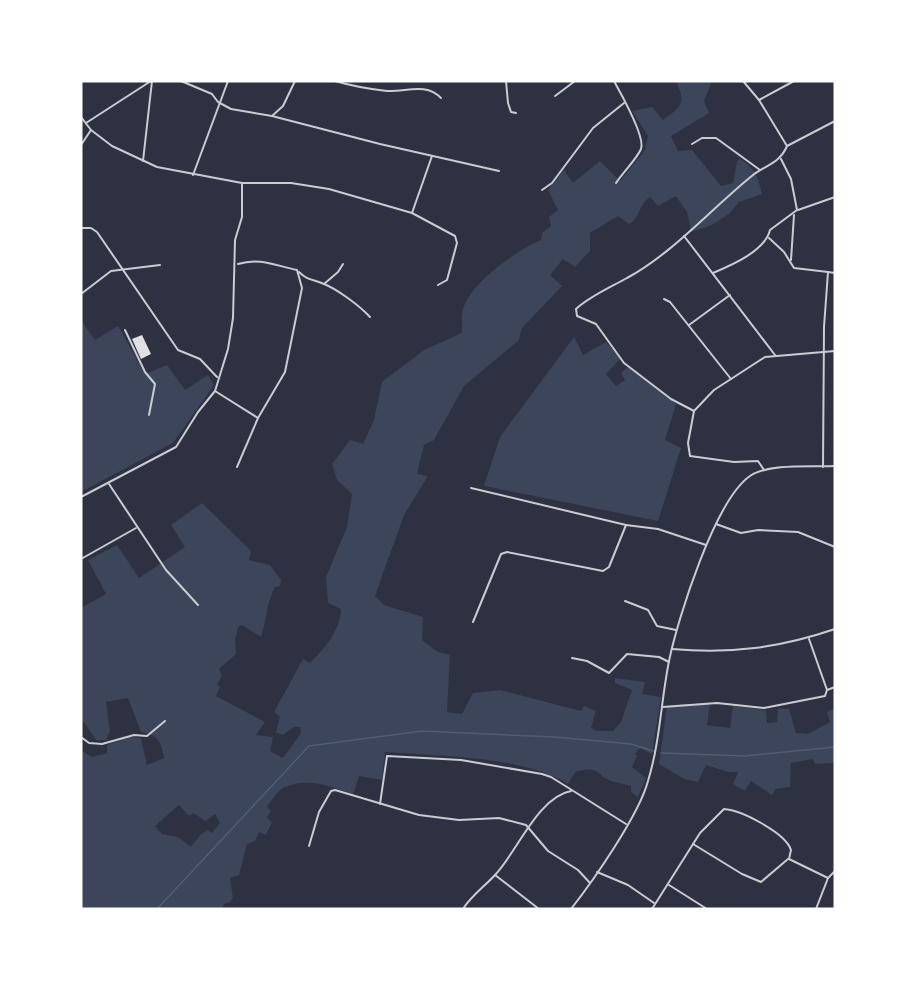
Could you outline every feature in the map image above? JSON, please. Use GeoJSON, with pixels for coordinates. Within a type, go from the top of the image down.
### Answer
{"type":"FeatureCollection","features":[{"type":"Feature","properties":{"kind":"street"},"geometry":{"type":"LineString","coordinates":[[86,123],[152,81]]}},
{"type":"Feature","properties":{"kind":"street"},"geometry":{"type":"LineString","coordinates":[[143,160],[152,81]]}},
{"type":"Feature","properties":{"kind":"street"},"geometry":{"type":"LineString","coordinates":[[181,81],[212,94],[218,102],[231,109],[272,116],[499,171]]}},
{"type":"Feature","properties":{"kind":"street"},"geometry":{"type":"LineString","coordinates":[[193,175],[218,102],[228,81]]}},
{"type":"Feature","properties":{"kind":"street"},"geometry":{"type":"LineString","coordinates":[[272,116],[283,106],[295,81]]}},
{"type":"Feature","properties":{"kind":"street"},"geometry":{"type":"LineString","coordinates":[[335,81],[357,88],[388,91],[428,89],[441,98]]}},
{"type":"Feature","properties":{"kind":"street"},"geometry":{"type":"LineString","coordinates":[[506,81],[507,103],[511,112],[516,114]]}},
{"type":"Feature","properties":{"kind":"street"},"geometry":{"type":"LineString","coordinates":[[555,96],[575,81]]}},
{"type":"Feature","properties":{"kind":"street"},"geometry":{"type":"LineString","coordinates":[[614,81],[641,137],[642,147],[616,183]]}},
{"type":"Feature","properties":{"kind":"street"},"geometry":{"type":"LineString","coordinates":[[743,81],[759,100],[787,146]]}},
{"type":"Feature","properties":{"kind":"street"},"geometry":{"type":"LineString","coordinates":[[759,100],[794,81]]}},
{"type":"Feature","properties":{"kind":"street"},"geometry":{"type":"LineString","coordinates":[[542,190],[552,183],[593,128],[624,102]]}},
{"type":"Feature","properties":{"kind":"street"},"geometry":{"type":"LineString","coordinates":[[81,117],[91,130],[112,146],[157,168],[242,183],[313,186],[412,213],[455,236],[458,243],[447,280],[438,285]]}},
{"type":"Feature","properties":{"kind":"street"},"geometry":{"type":"LineString","coordinates":[[694,411],[671,399],[624,363],[596,324],[581,319],[576,313],[578,306],[628,278],[684,236],[760,170],[781,159],[787,146],[835,121]]}},
{"type":"Feature","properties":{"kind":"street"},"geometry":{"type":"LineString","coordinates":[[81,145],[91,130]]}},
{"type":"Feature","properties":{"kind":"street"},"geometry":{"type":"LineString","coordinates":[[692,144],[702,138],[717,138],[760,170]]}},
{"type":"Feature","properties":{"kind":"street"},"geometry":{"type":"LineString","coordinates":[[412,213],[432,156]]}},
{"type":"Feature","properties":{"kind":"street"},"geometry":{"type":"LineString","coordinates":[[781,159],[791,179],[798,210]]}},
{"type":"Feature","properties":{"kind":"street"},"geometry":{"type":"LineString","coordinates":[[81,497],[176,447],[198,412],[215,391],[230,339],[237,264],[235,240],[242,217],[242,183]]}},
{"type":"Feature","properties":{"kind":"street"},"geometry":{"type":"LineString","coordinates":[[713,273],[732,265],[769,238],[770,230],[798,210],[835,198]]}},
{"type":"Feature","properties":{"kind":"street"},"geometry":{"type":"LineString","coordinates":[[794,215],[792,262],[794,268],[835,273]]}},
{"type":"Feature","properties":{"kind":"street"},"geometry":{"type":"LineString","coordinates":[[81,228],[94,229],[178,350],[200,359],[219,379]]}},
{"type":"Feature","properties":{"kind":"street"},"geometry":{"type":"LineString","coordinates":[[684,236],[776,356]]}},
{"type":"Feature","properties":{"kind":"street"},"geometry":{"type":"LineString","coordinates":[[769,238],[792,262]]}},
{"type":"Feature","properties":{"kind":"street"},"geometry":{"type":"LineString","coordinates":[[237,264],[258,260],[279,268],[297,270],[307,280],[324,284],[370,317]]}},
{"type":"Feature","properties":{"kind":"street"},"geometry":{"type":"LineString","coordinates":[[324,284],[339,272],[343,264]]}},
{"type":"Feature","properties":{"kind":"street"},"geometry":{"type":"LineString","coordinates":[[81,294],[111,271],[160,265]]}},
{"type":"Feature","properties":{"kind":"street"},"geometry":{"type":"LineString","coordinates":[[237,467],[258,418],[285,372],[302,288],[297,270]]}},
{"type":"Feature","properties":{"kind":"street"},"geometry":{"type":"LineString","coordinates":[[824,467],[824,352],[828,272]]}},
{"type":"Feature","properties":{"kind":"street"},"geometry":{"type":"LineString","coordinates":[[688,325],[730,295]]}},
{"type":"Feature","properties":{"kind":"street"},"geometry":{"type":"LineString","coordinates":[[664,299],[670,302],[731,380]]}},
{"type":"Feature","properties":{"kind":"street"},"geometry":{"type":"LineString","coordinates":[[125,330],[146,372],[155,384],[149,415]]}},
{"type":"Feature","properties":{"kind":"street"},"geometry":{"type":"LineString","coordinates":[[764,470],[758,461],[734,462],[690,456],[687,443],[694,411],[714,390],[756,361],[776,356],[835,351]]}},
{"type":"Feature","properties":{"kind":"street"},"geometry":{"type":"LineString","coordinates":[[215,391],[258,418]]}},
{"type":"Feature","properties":{"kind":"street"},"geometry":{"type":"LineString","coordinates":[[571,909],[591,883],[648,783],[676,630],[706,545],[716,524],[745,480],[764,470],[835,466]]}},
{"type":"Feature","properties":{"kind":"street"},"geometry":{"type":"LineString","coordinates":[[109,484],[136,528],[166,570],[198,605]]}},
{"type":"Feature","properties":{"kind":"street"},"geometry":{"type":"LineString","coordinates":[[471,488],[626,525],[658,529],[706,545]]}},
{"type":"Feature","properties":{"kind":"street"},"geometry":{"type":"LineString","coordinates":[[716,524],[741,533],[758,530],[798,532],[835,547]]}},
{"type":"Feature","properties":{"kind":"street"},"geometry":{"type":"LineString","coordinates":[[473,622],[501,554],[507,552],[603,571],[609,567],[626,525]]}},
{"type":"Feature","properties":{"kind":"street"},"geometry":{"type":"LineString","coordinates":[[81,558],[136,528]]}},
{"type":"Feature","properties":{"kind":"street"},"geometry":{"type":"LineString","coordinates":[[624,601],[648,610],[657,626],[676,630]]}},
{"type":"Feature","properties":{"kind":"street"},"geometry":{"type":"LineString","coordinates":[[672,649],[734,651],[809,639],[835,629]]}},
{"type":"Feature","properties":{"kind":"street"},"geometry":{"type":"LineString","coordinates":[[663,707],[717,703],[773,707],[815,700],[825,696],[827,690],[809,639]]}},
{"type":"Feature","properties":{"kind":"street"},"geometry":{"type":"LineString","coordinates":[[573,658],[587,661],[609,673],[627,654],[659,657],[669,662]]}},
{"type":"Feature","properties":{"kind":"street"},"geometry":{"type":"LineString","coordinates":[[827,690],[835,687]]}},
{"type":"Feature","properties":{"kind":"street"},"geometry":{"type":"LineString","coordinates":[[81,737],[89,743],[102,744],[134,735],[147,736],[165,721]]}},
{"type":"Feature","properties":{"kind":"street"},"geometry":{"type":"LineString","coordinates":[[380,804],[387,756],[394,754],[461,760],[542,774],[605,808],[626,824]]}},
{"type":"Feature","properties":{"kind":"street"},"geometry":{"type":"LineString","coordinates":[[309,846],[319,812],[331,790],[399,811],[443,818],[499,818],[530,829],[548,851],[578,870],[591,883]]}},
{"type":"Feature","properties":{"kind":"street"},"geometry":{"type":"LineString","coordinates":[[463,909],[475,892],[495,875],[546,804],[559,793],[571,791]]}},
{"type":"Feature","properties":{"kind":"street"},"geometry":{"type":"LineString","coordinates":[[652,909],[693,844],[718,812],[729,809],[744,814],[784,838],[790,850],[789,859]]}},
{"type":"Feature","properties":{"kind":"street"},"geometry":{"type":"LineString","coordinates":[[693,844],[761,882],[784,859],[789,859],[828,878]]}},
{"type":"Feature","properties":{"kind":"street"},"geometry":{"type":"LineString","coordinates":[[816,909],[828,878],[835,871]]}},
{"type":"Feature","properties":{"kind":"street"},"geometry":{"type":"LineString","coordinates":[[597,872],[628,885],[654,903]]}},
{"type":"Feature","properties":{"kind":"street"},"geometry":{"type":"LineString","coordinates":[[495,875],[538,909]]}},
{"type":"Feature","properties":{"kind":"street"},"geometry":{"type":"LineString","coordinates":[[668,885],[707,909]]}},
{"type":"Feature","properties":{"kind":"shaded area"},"geometry":{"type":"Polygon","coordinates":[[[676,81],[712,81],[704,101],[709,113],[671,136],[678,151],[692,150],[721,186],[733,183],[737,161],[740,159],[755,174],[762,194],[739,202],[730,213],[712,225],[691,232],[687,212],[676,196],[658,206],[650,197],[629,224],[618,216],[590,233],[590,251],[575,267],[563,259],[550,275],[562,286],[522,328],[519,340],[464,386],[434,440],[424,445],[417,474],[428,476],[404,515],[375,596],[384,605],[423,617],[422,640],[438,652],[450,655],[447,712],[462,714],[473,693],[500,690],[581,711],[584,706],[596,711],[591,728],[597,731],[613,731],[621,722],[632,690],[615,683],[615,678],[645,682],[642,694],[661,697],[652,754],[640,748],[635,754],[637,756],[632,767],[646,778],[638,797],[631,792],[631,786],[606,779],[594,770],[575,772],[568,784],[528,768],[504,763],[454,756],[385,752],[382,780],[359,776],[353,794],[309,783],[291,785],[279,791],[267,806],[271,811],[267,818],[272,822],[266,835],[259,832],[255,841],[247,844],[239,875],[230,878],[233,898],[224,904],[222,909],[81,909],[81,750],[92,757],[107,753],[107,745],[131,737],[141,738],[147,765],[164,758],[158,740],[152,735],[141,732],[128,698],[106,702],[110,731],[106,740],[96,740],[81,718],[81,608],[106,594],[88,560],[117,545],[139,578],[185,547],[171,525],[202,503],[251,551],[249,560],[270,565],[281,580],[280,586],[275,587],[270,599],[261,637],[242,625],[238,627],[235,641],[236,654],[219,669],[222,675],[217,685],[220,686],[216,696],[265,722],[256,735],[273,737],[270,751],[283,758],[301,733],[300,727],[294,727],[283,735],[276,732],[280,717],[274,712],[303,659],[310,663],[321,651],[335,632],[340,617],[341,609],[328,603],[326,577],[347,527],[352,494],[337,480],[332,464],[350,440],[363,444],[374,420],[382,382],[424,350],[462,333],[463,309],[475,288],[508,259],[541,240],[542,233],[551,226],[549,217],[558,210],[548,190],[564,170],[573,183],[600,161],[620,181],[645,150],[648,136],[632,111],[652,107],[663,120],[680,104],[681,95],[676,81]],[[179,805],[155,826],[162,834],[178,837],[191,847],[200,835],[208,830],[212,833],[220,823],[215,814],[206,821],[193,813],[189,816],[179,805]]]}},
{"type":"Feature","properties":{"kind":"shaded area"},"geometry":{"type":"Polygon","coordinates":[[[81,320],[95,340],[118,326],[145,374],[167,365],[185,390],[208,375],[214,385],[173,443],[81,492],[81,320]]]}},
{"type":"Feature","properties":{"kind":"shaded area"},"geometry":{"type":"Polygon","coordinates":[[[574,337],[583,355],[606,342],[621,358],[606,374],[616,386],[625,380],[621,373],[628,367],[676,404],[665,440],[681,448],[658,521],[484,486],[500,437],[574,337]]]}},
{"type":"Feature","properties":{"kind":"shaded area"},"geometry":{"type":"Polygon","coordinates":[[[710,703],[707,725],[730,728],[733,706],[766,710],[767,723],[777,722],[778,708],[789,709],[796,733],[808,734],[830,722],[827,712],[835,708],[835,763],[815,764],[812,759],[791,763],[790,787],[776,789],[772,795],[751,781],[745,791],[733,784],[738,772],[728,772],[706,765],[698,782],[684,779],[659,764],[667,705],[710,703]]]}},
{"type":"Feature","properties":{"kind":"building"},"geometry":{"type":"Polygon","coordinates":[[[142,335],[151,354],[141,359],[132,339],[142,335]]]}},
{"type":"Feature","properties":{"kind":"waterway"},"geometry":{"type":"LineString","coordinates":[[157,909],[309,746],[422,731],[555,737],[631,744],[653,751]]}},
{"type":"Feature","properties":{"kind":"waterway"},"geometry":{"type":"LineString","coordinates":[[661,753],[745,756],[835,747]]}}]}
